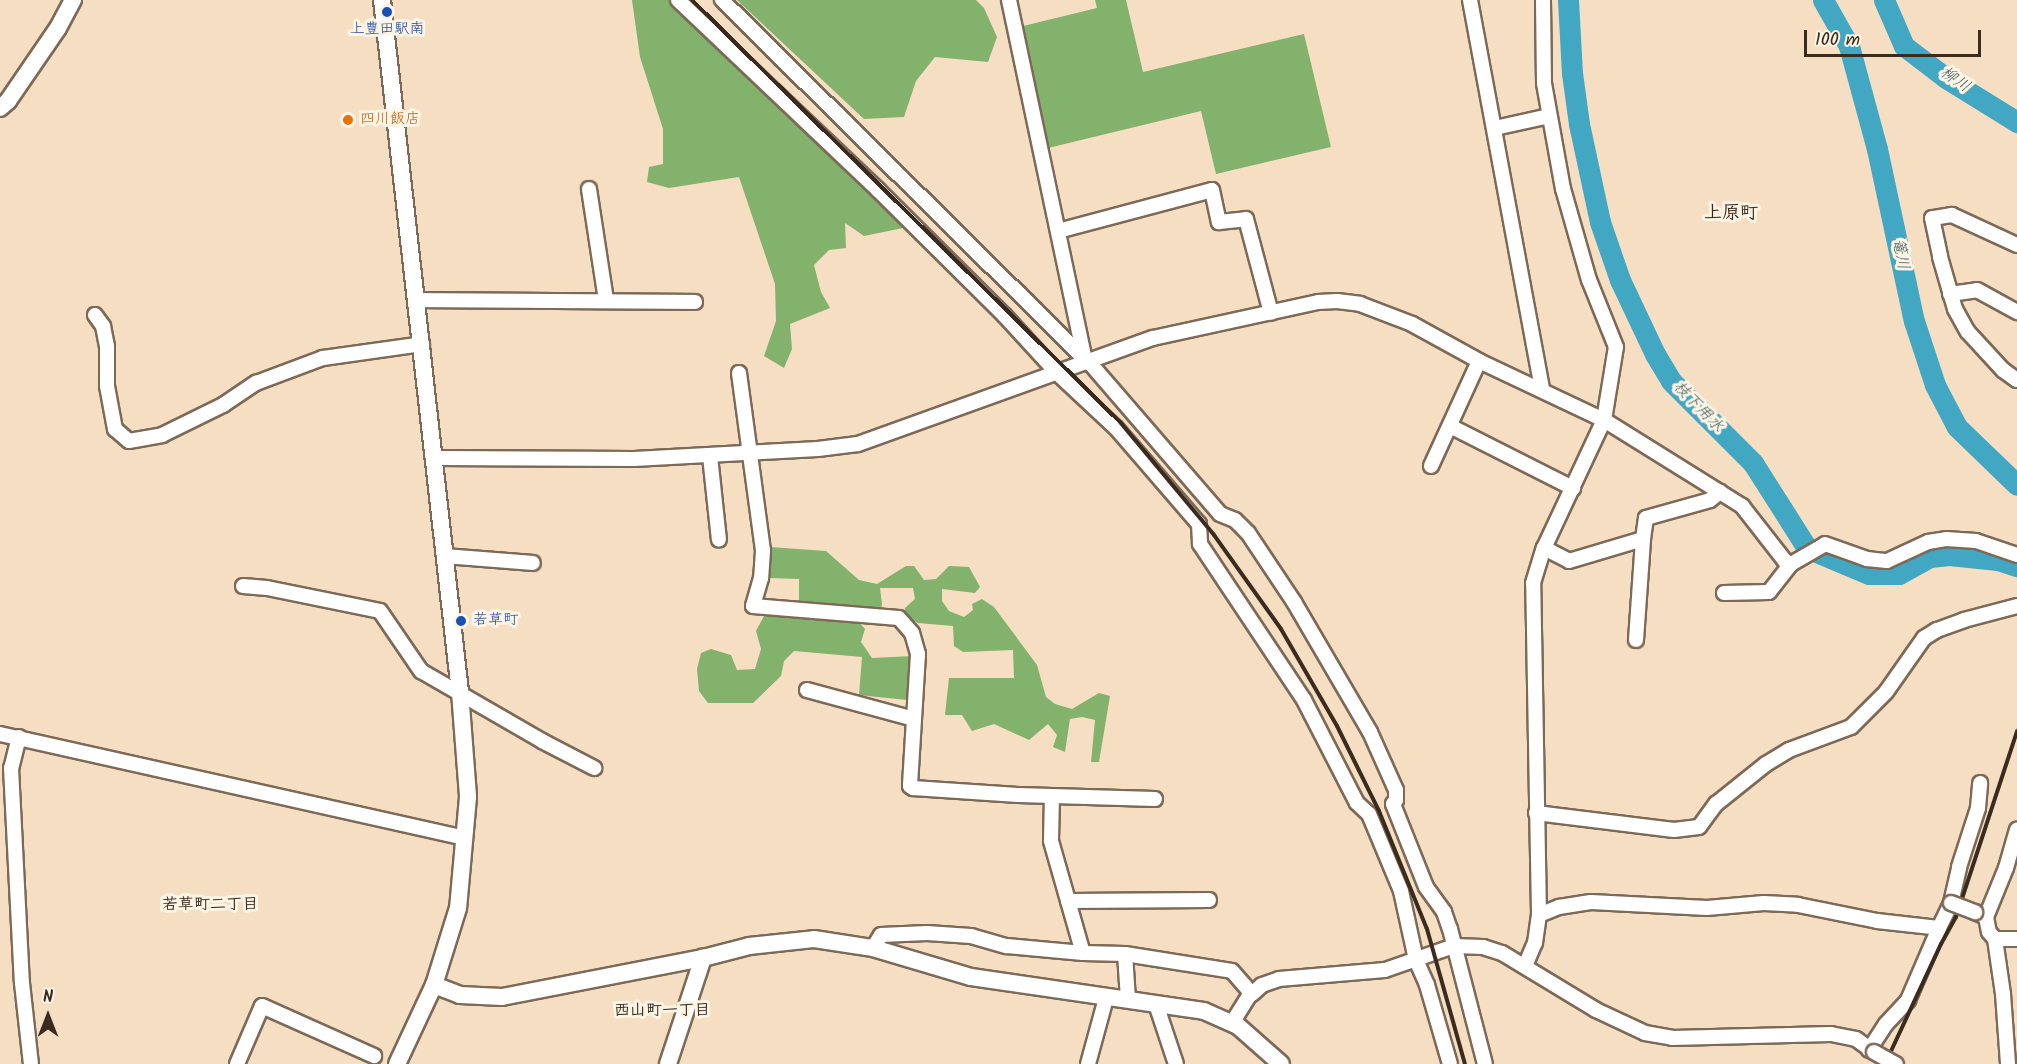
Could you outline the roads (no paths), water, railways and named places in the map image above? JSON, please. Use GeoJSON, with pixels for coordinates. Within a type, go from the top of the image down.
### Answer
{"type":"FeatureCollection","features":[{"type":"Feature","properties":{"kind":"street"},"geometry":{"type":"LineString","coordinates":[[0,108],[8,101],[73,0]]}},
{"type":"Feature","properties":{"kind":"street"},"geometry":{"type":"LineString","coordinates":[[381,0],[435,458],[460,692],[468,796],[458,908],[434,986],[397,1064]]}},
{"type":"Feature","properties":{"kind":"street"},"geometry":{"type":"LineString","coordinates":[[678,0],[1004,315],[1058,374],[1116,428],[1198,524],[1200,544],[1304,700],[1358,803],[1369,814],[1401,891],[1416,960],[1427,985],[1450,1064]]}},
{"type":"Feature","properties":{"kind":"street"},"geometry":{"type":"LineString","coordinates":[[722,0],[1085,361],[1220,514],[1235,520],[1248,533],[1294,602],[1370,732],[1396,790],[1396,800],[1393,804],[1426,887],[1444,912],[1485,1064]]}},
{"type":"Feature","properties":{"kind":"street"},"geometry":{"type":"LineString","coordinates":[[1009,0],[1085,361]]}},
{"type":"Feature","properties":{"kind":"street"},"geometry":{"type":"LineString","coordinates":[[1470,0],[1542,389]]}},
{"type":"Feature","properties":{"kind":"street"},"geometry":{"type":"LineString","coordinates":[[1525,966],[1534,943],[1539,915],[1533,586],[1544,548],[1604,420],[1616,353],[1615,342],[1579,250],[1563,189],[1549,116],[1543,65],[1543,0]]}},
{"type":"Feature","properties":{"kind":"street"},"geometry":{"type":"LineString","coordinates":[[1495,128],[1549,116]]}},
{"type":"Feature","properties":{"kind":"street"},"geometry":{"type":"LineString","coordinates":[[589,189],[606,300]]}},
{"type":"Feature","properties":{"kind":"street"},"geometry":{"type":"LineString","coordinates":[[1058,231],[1212,190],[1219,222],[1246,219],[1271,313]]}},
{"type":"Feature","properties":{"kind":"street"},"geometry":{"type":"LineString","coordinates":[[2017,245],[1952,216],[1932,218],[1955,309],[1968,332],[2003,370],[2017,380]]}},
{"type":"Feature","properties":{"kind":"street"},"geometry":{"type":"LineString","coordinates":[[1950,294],[1977,290],[2017,312]]}},
{"type":"Feature","properties":{"kind":"street"},"geometry":{"type":"LineString","coordinates":[[415,300],[695,302]]}},
{"type":"Feature","properties":{"kind":"street"},"geometry":{"type":"LineString","coordinates":[[435,458],[634,459],[818,449],[865,442],[1153,338],[1318,302],[1360,304],[1412,324],[1479,361],[1604,420],[1742,506],[1785,561],[1796,562]]}},
{"type":"Feature","properties":{"kind":"street"},"geometry":{"type":"LineString","coordinates":[[95,315],[103,326],[107,346],[107,386],[115,429],[129,441],[162,435],[223,405],[256,383],[323,358],[422,344]]}},
{"type":"Feature","properties":{"kind":"street"},"geometry":{"type":"LineString","coordinates":[[1431,466],[1479,361]]}},
{"type":"Feature","properties":{"kind":"street"},"geometry":{"type":"LineString","coordinates":[[739,373],[763,551],[761,578],[753,606],[899,618],[912,633],[918,654],[910,786],[1052,796],[1155,799]]}},
{"type":"Feature","properties":{"kind":"street"},"geometry":{"type":"LineString","coordinates":[[1450,426],[1573,488]]}},
{"type":"Feature","properties":{"kind":"street"},"geometry":{"type":"LineString","coordinates":[[710,456],[719,540]]}},
{"type":"Feature","properties":{"kind":"street"},"geometry":{"type":"LineString","coordinates":[[1636,640],[1646,518],[1710,500],[1720,492]]}},
{"type":"Feature","properties":{"kind":"street"},"geometry":{"type":"LineString","coordinates":[[1724,593],[1769,592],[1796,562],[1825,544],[1867,559],[1887,561],[1928,542],[1961,538],[2017,555]]}},
{"type":"Feature","properties":{"kind":"street"},"geometry":{"type":"LineString","coordinates":[[1544,548],[1569,561],[1643,539]]}},
{"type":"Feature","properties":{"kind":"street"},"geometry":{"type":"LineString","coordinates":[[445,556],[533,563]]}},
{"type":"Feature","properties":{"kind":"street"},"geometry":{"type":"LineString","coordinates":[[243,586],[267,588],[380,611],[422,671],[542,741],[594,768]]}},
{"type":"Feature","properties":{"kind":"street"},"geometry":{"type":"LineString","coordinates":[[1536,813],[1674,830],[1699,827],[1716,804],[1766,764],[1789,750],[1851,727],[1886,692],[1924,638],[1937,630],[1964,620],[2017,606]]}},
{"type":"Feature","properties":{"kind":"street"},"geometry":{"type":"LineString","coordinates":[[807,690],[914,719]]}},
{"type":"Feature","properties":{"kind":"street"},"geometry":{"type":"LineString","coordinates":[[0,734],[465,838]]}},
{"type":"Feature","properties":{"kind":"street"},"geometry":{"type":"LineString","coordinates":[[19,737],[11,768],[22,983],[31,1064]]}},
{"type":"Feature","properties":{"kind":"street"},"geometry":{"type":"LineString","coordinates":[[1871,1051],[1886,1024],[1908,1000],[1951,903],[1959,867],[1978,808],[1980,783]]}},
{"type":"Feature","properties":{"kind":"street"},"geometry":{"type":"LineString","coordinates":[[1052,796],[1051,841],[1083,953]]}},
{"type":"Feature","properties":{"kind":"street"},"geometry":{"type":"LineString","coordinates":[[1980,914],[2011,868],[2017,830]]}},
{"type":"Feature","properties":{"kind":"street"},"geometry":{"type":"LineString","coordinates":[[1068,901],[1209,900]]}},
{"type":"Feature","properties":{"kind":"street"},"geometry":{"type":"LineString","coordinates":[[1539,915],[1559,907],[1591,902],[1707,908],[1764,903],[1798,905],[1877,921],[1939,928]]}},
{"type":"Feature","properties":{"kind":"street"},"geometry":{"type":"LineString","coordinates":[[1951,903],[1980,914],[1995,939],[2012,1034],[2008,1064]]}},
{"type":"Feature","properties":{"kind":"street"},"geometry":{"type":"LineString","coordinates":[[873,948],[881,935],[927,933],[970,936],[1007,946],[1083,953],[1125,954],[1233,971],[1251,993]]}},
{"type":"Feature","properties":{"kind":"street"},"geometry":{"type":"LineString","coordinates":[[434,986],[460,995],[502,997],[704,958],[749,946],[814,939],[873,948],[970,977],[1204,1011],[1232,1023],[1281,1064]]}},
{"type":"Feature","properties":{"kind":"street"},"geometry":{"type":"LineString","coordinates":[[1995,939],[2017,939]]}},
{"type":"Feature","properties":{"kind":"street"},"geometry":{"type":"LineString","coordinates":[[1232,1023],[1251,993],[1279,979],[1385,970],[1455,946],[1483,947],[1502,953],[1604,1015],[1646,1034],[1672,1038],[1831,1034],[1856,1039],[1871,1051],[1896,1064]]}},
{"type":"Feature","properties":{"kind":"street"},"geometry":{"type":"LineString","coordinates":[[1125,954],[1128,999]]}},
{"type":"Feature","properties":{"kind":"street"},"geometry":{"type":"LineString","coordinates":[[668,1064],[704,958]]}},
{"type":"Feature","properties":{"kind":"street"},"geometry":{"type":"LineString","coordinates":[[1088,1064],[1106,998]]}},
{"type":"Feature","properties":{"kind":"street"},"geometry":{"type":"LineString","coordinates":[[1156,1004],[1176,1064]]}},
{"type":"Feature","properties":{"kind":"street"},"geometry":{"type":"LineString","coordinates":[[237,1064],[262,1006],[374,1056]]}},
{"type":"Feature","properties":{"kind":"waterway","name":"枝下用水"},"geometry":{"type":"LineString","coordinates":[[1568,0],[1572,73],[1579,124],[1600,222],[1620,280],[1655,354],[1671,381],[1753,463],[1807,548],[1869,574],[1899,574],[1930,557],[1949,555],[1998,560],[2017,566]]}},
{"type":"Feature","properties":{"kind":"waterway","name":"篭川"},"geometry":{"type":"LineString","coordinates":[[1823,0],[1849,46],[1877,149],[1914,321],[1935,385],[1957,427],[2017,485]]}},
{"type":"Feature","properties":{"kind":"waterway","name":"柳川"},"geometry":{"type":"LineString","coordinates":[[1884,0],[1904,46],[1946,78],[2017,122]]}},
{"type":"Feature","properties":{"kind":"railway"},"geometry":{"type":"LineString","coordinates":[[692,0],[1120,422],[1214,535],[1281,629],[1337,726],[1379,811],[1427,929],[1465,1064]]}},
{"type":"Feature","properties":{"kind":"railway"},"geometry":{"type":"LineString","coordinates":[[1885,1064],[1956,917],[2017,731]]}},
{"type":"Feature","properties":{"kind":"place","name":"上豊田駅南"},"geometry":{"type":"Point","coordinates":[387,12]}},
{"type":"Feature","properties":{"kind":"place","name":"四川飯店"},"geometry":{"type":"Point","coordinates":[348,120]}},
{"type":"Feature","properties":{"kind":"place","name":"若草町"},"geometry":{"type":"Point","coordinates":[461,621]}},
{"type":"Feature","properties":{"kind":"district","name":"上原町"},"geometry":{"type":"Point","coordinates":[1731,214]}},
{"type":"Feature","properties":{"kind":"district","name":"若草町二丁目"},"geometry":{"type":"Point","coordinates":[210,905]}},
{"type":"Feature","properties":{"kind":"district","name":"西山町一丁目"},"geometry":{"type":"Point","coordinates":[662,1011]}}]}
